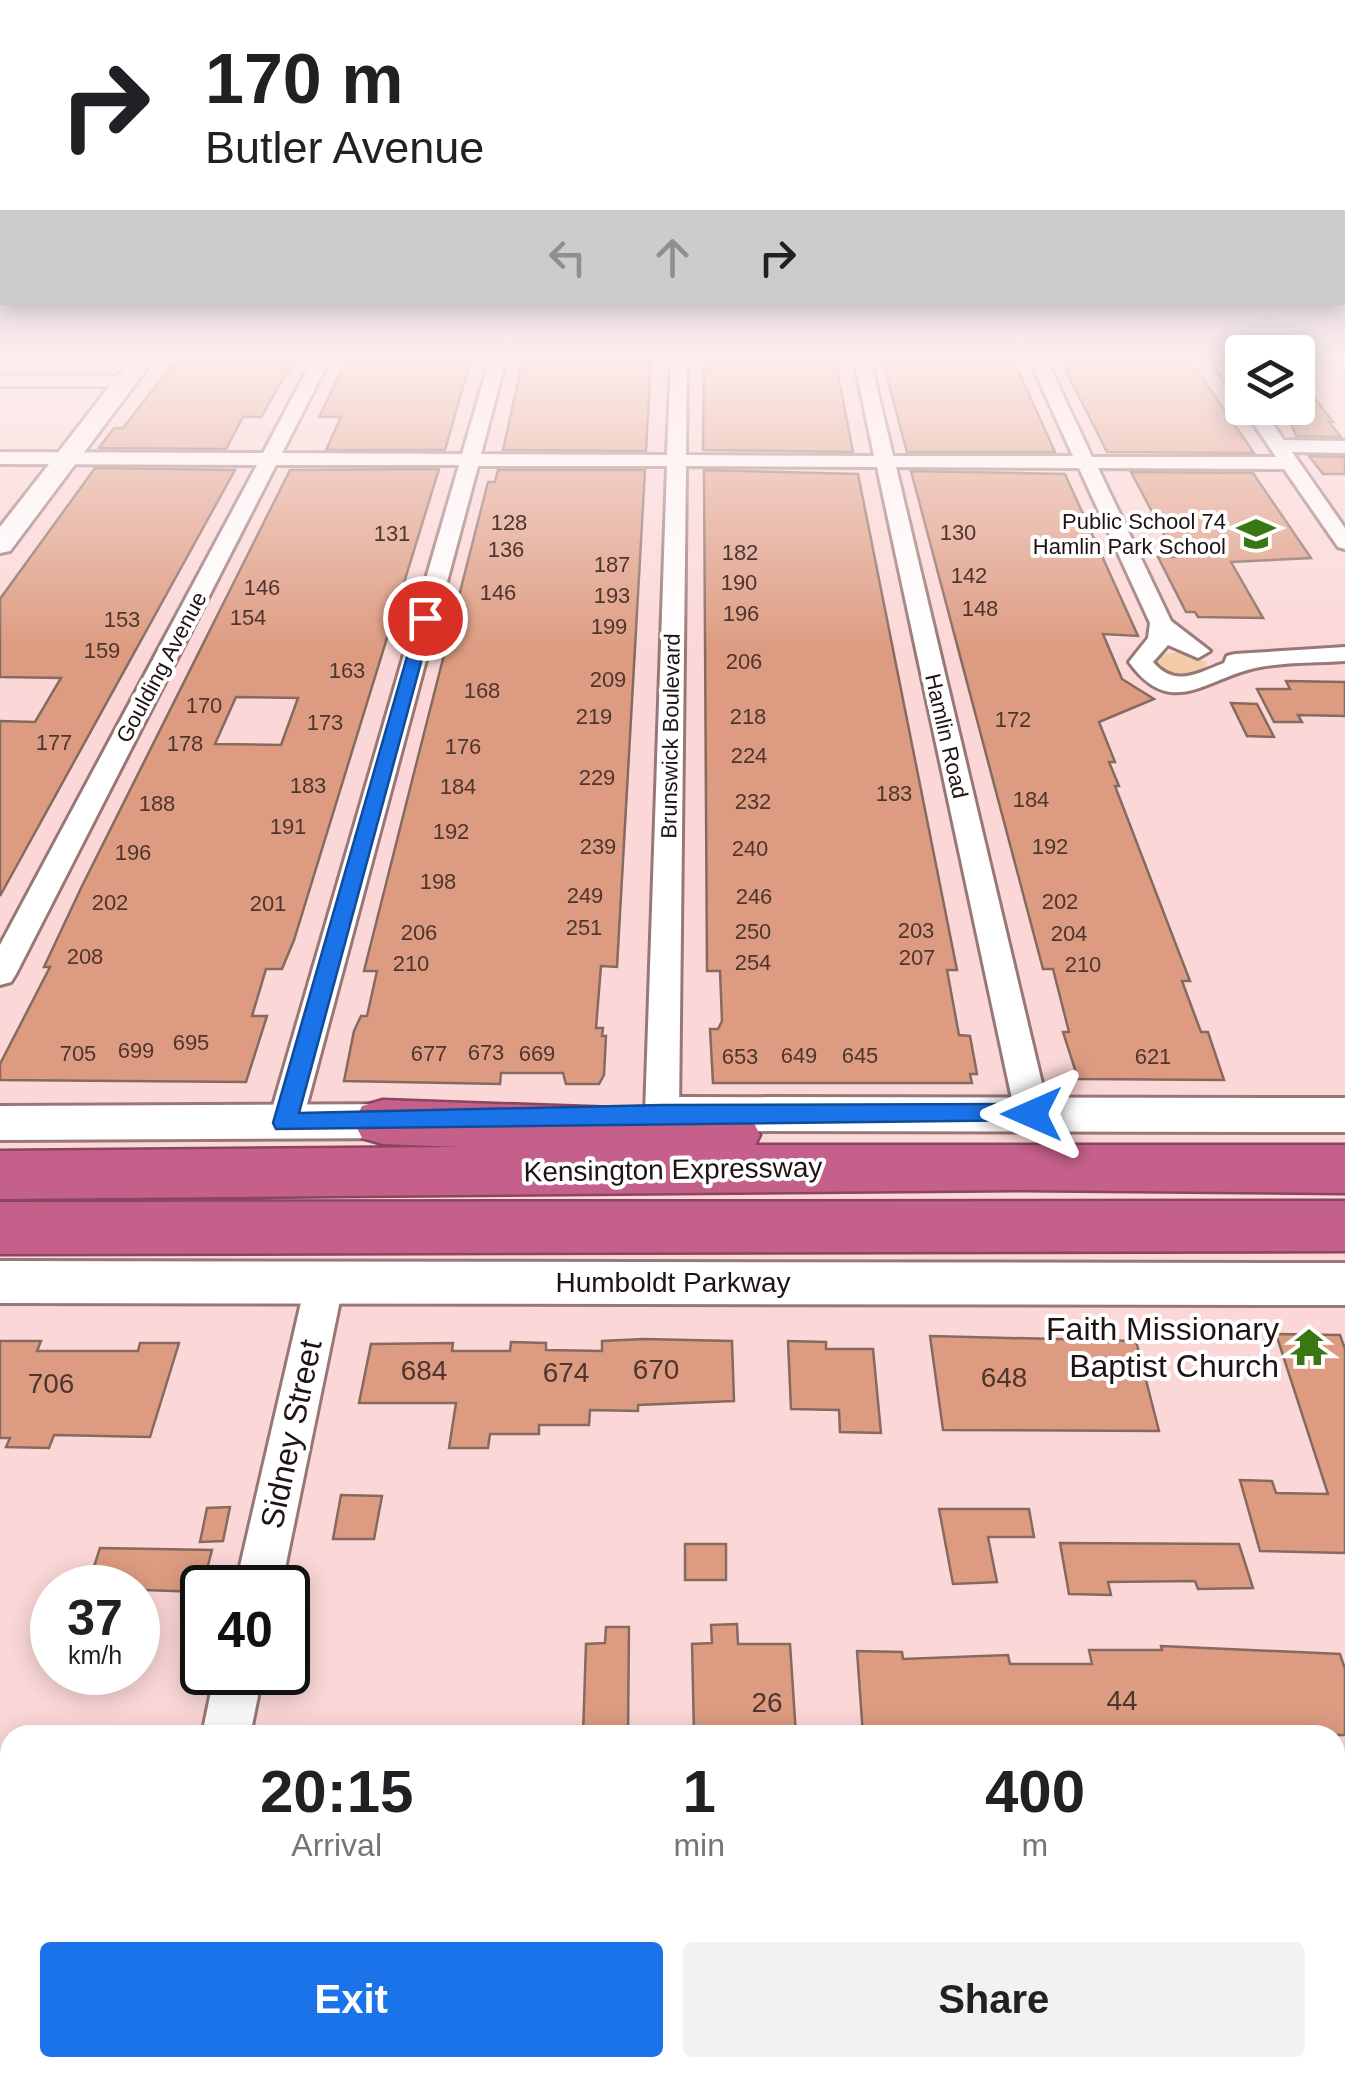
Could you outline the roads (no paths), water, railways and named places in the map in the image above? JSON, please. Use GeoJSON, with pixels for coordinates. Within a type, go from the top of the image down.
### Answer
{"type":"FeatureCollection","features":[{"type":"Feature","properties":{"kind":"highway"},"geometry":{"type":"LineString","coordinates":[[383,1122],[1027,1140]]}},
{"type":"Feature","properties":{"kind":"highway","name":"Kensington Expressway"},"geometry":{"type":"LineString","coordinates":[[0,1175],[1027,1140],[1345,1168]]}},
{"type":"Feature","properties":{"kind":"highway","name":"Kensington Expressway"},"geometry":{"type":"LineString","coordinates":[[0,1228],[1345,1226]]}},
{"type":"Feature","properties":{"kind":"street"},"geometry":{"type":"LineString","coordinates":[[285,1123],[471,456]]}},
{"type":"Feature","properties":{"kind":"street","name":"Brunswick Boulevard"},"geometry":{"type":"LineString","coordinates":[[662,1114],[676,456]]}},
{"type":"Feature","properties":{"kind":"street","name":"Hamlin Road"},"geometry":{"type":"LineString","coordinates":[[884,456],[1027,1140]]}},
{"type":"Feature","properties":{"kind":"street"},"geometry":{"type":"LineString","coordinates":[[1083,456],[1161,623],[1178,641],[1217,665],[1218,672],[1208,682]]}},
{"type":"Feature","properties":{"kind":"street"},"geometry":{"type":"LineString","coordinates":[[0,458],[1086,463],[1261,456]]}},
{"type":"Feature","properties":{"kind":"street"},"geometry":{"type":"LineString","coordinates":[[1285,456],[1345,543]]}},
{"type":"Feature","properties":{"kind":"street"},"geometry":{"type":"LineString","coordinates":[[0,545],[67,458]]}},
{"type":"Feature","properties":{"kind":"street","name":"Goulding Avenue"},"geometry":{"type":"LineString","coordinates":[[0,974],[271,458]]}},
{"type":"Feature","properties":{"kind":"street"},"geometry":{"type":"LineString","coordinates":[[1161,623],[1160,639],[1144,653],[1142,666],[1155,677],[1178,684],[1208,682],[1255,661]]}},
{"type":"Feature","properties":{"kind":"street"},"geometry":{"type":"LineString","coordinates":[[1144,653],[1169,646],[1255,661],[1345,654]]}},
{"type":"Feature","properties":{"kind":"street"},"geometry":{"type":"LineString","coordinates":[[0,1123],[383,1122],[662,1114],[1027,1140],[1345,1114]]}},
{"type":"Feature","properties":{"kind":"street","name":"Sidney Street"},"geometry":{"type":"LineString","coordinates":[[263,1565],[325,1281]]}},
{"type":"Feature","properties":{"kind":"street","name":"Humboldt Parkway"},"geometry":{"type":"LineString","coordinates":[[0,1282],[1345,1284]]}},
{"type":"Feature","properties":{"kind":"street"},"geometry":{"type":"LineString","coordinates":[[228,1725],[235,1695]]}},
{"type":"Feature","properties":{"kind":"place","name":"Public School 74 Hamlin Park School"},"geometry":{"type":"Point","coordinates":[1256,534]}},
{"type":"Feature","properties":{"kind":"place","name":"Faith Missionary Baptist Church"},"geometry":{"type":"Point","coordinates":[1309,1347]}}]}
